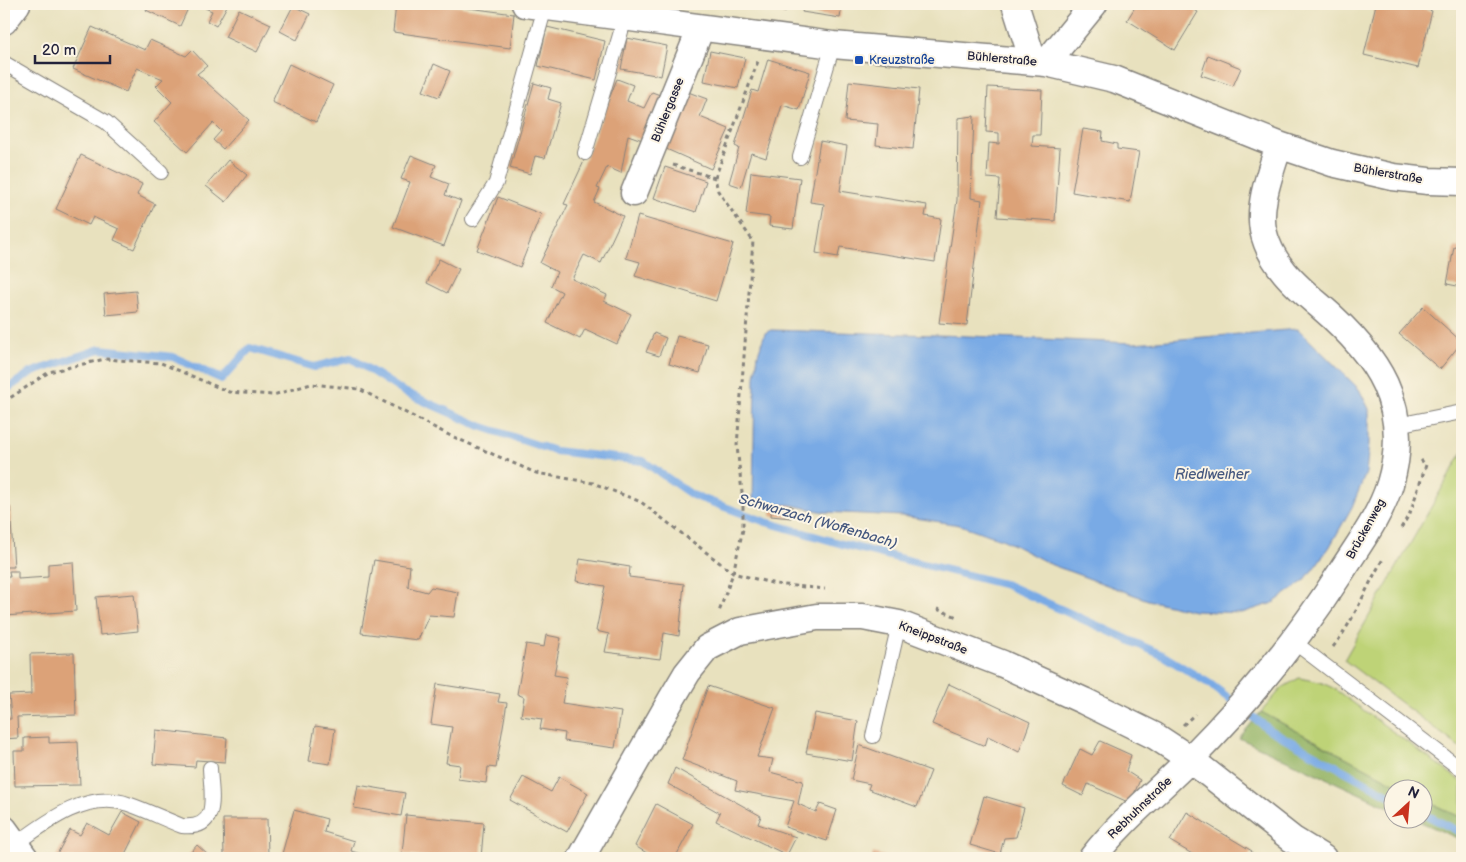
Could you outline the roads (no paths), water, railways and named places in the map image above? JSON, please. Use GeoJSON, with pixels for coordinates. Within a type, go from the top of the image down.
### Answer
{"type":"FeatureCollection","features":[{"type":"Feature","properties":{"kind":"street"},"geometry":{"type":"LineString","coordinates":[[4,22],[17,4]]}},
{"type":"Feature","properties":{"kind":"street"},"geometry":{"type":"LineString","coordinates":[[1015,4],[1040,62],[1094,4]]}},
{"type":"Feature","properties":{"kind":"street","name":"Bühlerstraße"},"geometry":{"type":"LineString","coordinates":[[535,5],[833,45],[1040,62],[1114,79],[1279,145],[1365,172],[1428,182],[1462,182]]}},
{"type":"Feature","properties":{"kind":"street","name":"Bühlergasse"},"geometry":{"type":"LineString","coordinates":[[634,193],[701,28]]}},
{"type":"Feature","properties":{"kind":"street","name":"Brückenweg"},"geometry":{"type":"LineString","coordinates":[[1190,759],[1225,722],[1294,642],[1319,606],[1375,518],[1389,486],[1395,462],[1397,425],[1390,395],[1382,376],[1367,353],[1351,334],[1281,270],[1269,250],[1262,228],[1263,212],[1271,171],[1279,145]]}},
{"type":"Feature","properties":{"kind":"street","name":"Kneippstraße"},"geometry":{"type":"LineString","coordinates":[[582,858],[675,693],[707,648],[740,631],[801,619],[863,617],[899,624],[1003,664],[1155,736],[1190,759],[1263,818],[1323,858]]}},
{"type":"Feature","properties":{"kind":"street","name":"Rebhuhnstraße"},"geometry":{"type":"LineString","coordinates":[[1092,858],[1106,840],[1190,759]]}},
{"type":"Feature","properties":{"kind":"lane"},"geometry":{"type":"LineString","coordinates":[[473,219],[496,183],[535,5]]}},
{"type":"Feature","properties":{"kind":"lane"},"geometry":{"type":"LineString","coordinates":[[585,153],[625,18]]}},
{"type":"Feature","properties":{"kind":"lane"},"geometry":{"type":"LineString","coordinates":[[800,157],[833,45]]}},
{"type":"Feature","properties":{"kind":"lane"},"geometry":{"type":"LineString","coordinates":[[4,63],[106,122],[161,172]]}},
{"type":"Feature","properties":{"kind":"lane"},"geometry":{"type":"LineString","coordinates":[[1397,425],[1462,412]]}},
{"type":"Feature","properties":{"kind":"lane"},"geometry":{"type":"LineString","coordinates":[[873,736],[899,624]]}},
{"type":"Feature","properties":{"kind":"lane"},"geometry":{"type":"LineString","coordinates":[[1294,642],[1462,770]]}},
{"type":"Feature","properties":{"kind":"lane"},"geometry":{"type":"LineString","coordinates":[[15,844],[54,817],[77,806],[99,802],[126,803],[182,826],[191,827],[202,824],[209,818],[212,807],[210,768]]}},
{"type":"Feature","properties":{"kind":"water","name":"Riedlweiher"},"geometry":{"type":"Polygon","coordinates":[[[1298,329],[1359,389],[1369,409],[1369,444],[1366,473],[1352,507],[1329,548],[1304,581],[1273,603],[1242,613],[1194,611],[1148,600],[1052,565],[1004,540],[960,525],[902,516],[824,512],[792,505],[753,503],[755,377],[758,354],[765,333],[771,330],[1134,343],[1298,329]]]}},
{"type":"Feature","properties":{"kind":"waterway","name":"Schwarzach (Woffenbach)"},"geometry":{"type":"LineString","coordinates":[[4,391],[30,373],[100,349],[173,357],[222,379],[250,348],[314,367],[351,358],[404,392],[480,426],[555,451],[643,461],[692,495],[766,522],[842,544],[1007,585],[1162,655],[1210,684],[1270,730],[1384,793]]}},
{"type":"Feature","properties":{"kind":"waterway","name":"Schwarzach (Woffenbach)"},"geometry":{"type":"LineString","coordinates":[[1434,819],[1462,833]]}},
{"type":"Feature","properties":{"kind":"place","name":"Kreuzstraße"},"geometry":{"type":"Point","coordinates":[859,60]}}]}
